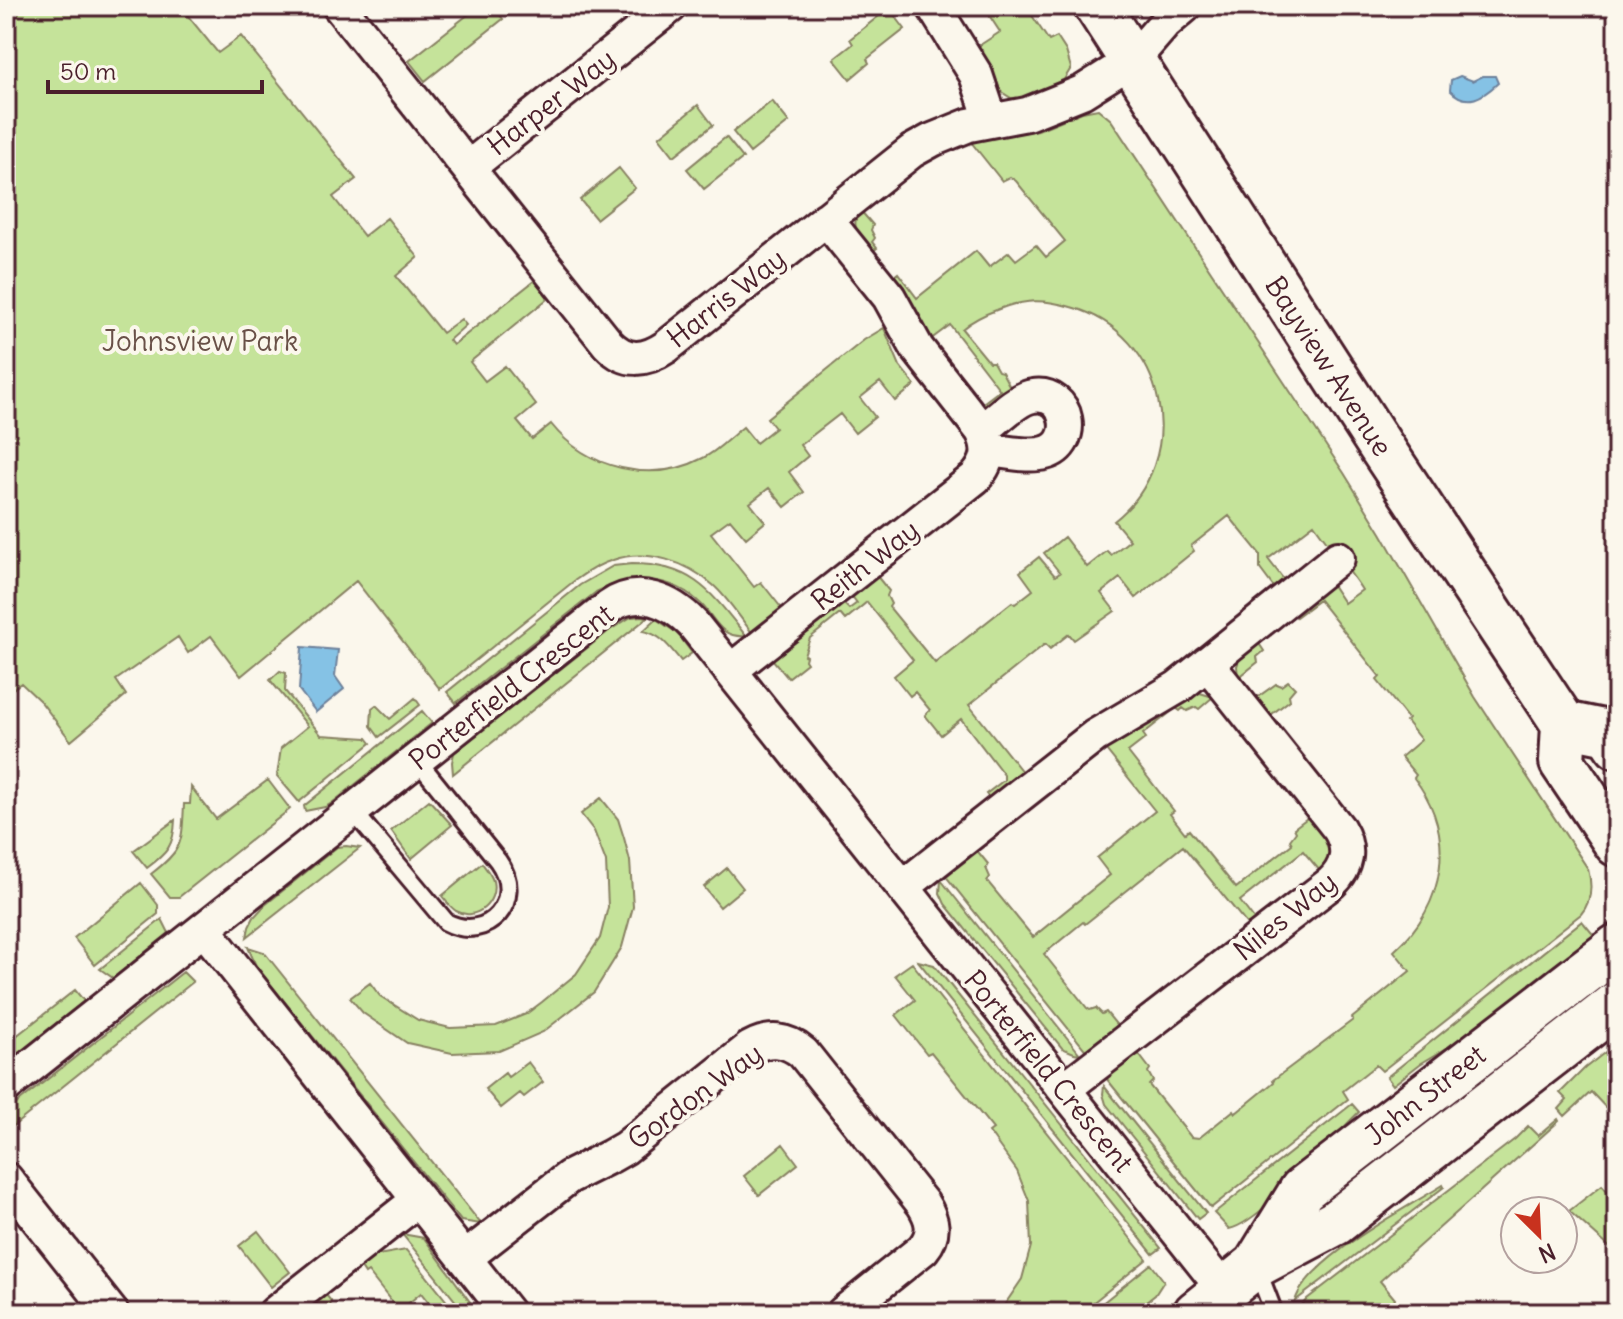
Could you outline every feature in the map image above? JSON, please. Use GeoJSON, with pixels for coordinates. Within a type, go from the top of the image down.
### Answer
{"type":"FeatureCollection","features":[{"type":"Feature","properties":{"kind":"main road","name":"Bayview Avenue"},"geometry":{"type":"LineString","coordinates":[[1097,6],[1564,724]]}},
{"type":"Feature","properties":{"kind":"main road"},"geometry":{"type":"LineString","coordinates":[[1617,746],[1608,733],[1564,724],[1562,762],[1617,844]]}},
{"type":"Feature","properties":{"kind":"main road","name":"John Street"},"geometry":{"type":"LineString","coordinates":[[1225,1289],[1302,1190],[1617,947]]}},
{"type":"Feature","properties":{"kind":"main road","name":"John Street"},"geometry":{"type":"LineString","coordinates":[[1225,1289],[1335,1223],[1617,1004]]}},
{"type":"Feature","properties":{"kind":"street","name":"Harris Way"},"geometry":{"type":"LineString","coordinates":[[339,6],[608,344],[620,354],[634,358],[650,356],[666,347],[921,145],[969,125],[1027,114],[1082,92],[1133,60],[1165,23],[1185,6]]}},
{"type":"Feature","properties":{"kind":"street","name":"Harper Way"},"geometry":{"type":"LineString","coordinates":[[468,168],[671,6]]}},
{"type":"Feature","properties":{"kind":"street"},"geometry":{"type":"LineString","coordinates":[[933,6],[976,75],[991,120]]}},
{"type":"Feature","properties":{"kind":"street","name":"Reith Way"},"geometry":{"type":"LineString","coordinates":[[730,671],[975,478],[987,461],[985,441],[917,348],[889,297],[826,219]]}},
{"type":"Feature","properties":{"kind":"street"},"geometry":{"type":"LineString","coordinates":[[903,887],[1095,736],[1167,694],[1338,558]]}},
{"type":"Feature","properties":{"kind":"street","name":"Porterfield Crescent"},"geometry":{"type":"LineString","coordinates":[[6,1086],[614,603],[648,598],[675,607],[693,624],[1225,1289]]}},
{"type":"Feature","properties":{"kind":"street","name":"Niles Way"},"geometry":{"type":"LineString","coordinates":[[1064,1089],[1331,883],[1345,864],[1346,842],[1339,829],[1207,663]]}},
{"type":"Feature","properties":{"kind":"street"},"geometry":{"type":"LineString","coordinates":[[204,929],[508,1313]]}},
{"type":"Feature","properties":{"kind":"street","name":"Gordon Way"},"geometry":{"type":"LineString","coordinates":[[465,1258],[569,1177],[625,1148],[750,1048],[764,1042],[779,1041],[803,1053],[923,1204],[932,1226],[931,1238],[923,1249],[843,1313]]}},
{"type":"Feature","properties":{"kind":"street"},"geometry":{"type":"LineString","coordinates":[[6,1179],[112,1313]]}},
{"type":"Feature","properties":{"kind":"street"},"geometry":{"type":"LineString","coordinates":[[277,1312],[418,1200]]}},
{"type":"Feature","properties":{"kind":"lane"},"geometry":{"type":"LineString","coordinates":[[353,811],[446,922],[472,928],[492,921],[506,903],[509,888],[506,874],[417,760]]}},
{"type":"Feature","properties":{"kind":"lane"},"geometry":{"type":"LineString","coordinates":[[1225,1289],[1274,1313]]}},
{"type":"Feature","properties":{"kind":"green space","name":"Johnsview Park"},"geometry":{"type":"Polygon","coordinates":[[[6,6],[180,6],[218,53],[241,36],[356,179],[333,197],[364,236],[387,218],[418,257],[396,276],[442,333],[461,319],[466,325],[449,340],[453,345],[539,277],[552,295],[470,362],[485,381],[505,366],[536,405],[517,421],[532,439],[551,424],[583,452],[601,462],[642,471],[683,466],[719,448],[743,427],[756,443],[775,428],[767,418],[864,340],[884,328],[900,366],[915,385],[895,401],[880,382],[860,398],[875,417],[855,433],[840,414],[800,445],[808,456],[789,472],[804,492],[785,507],[769,488],[750,503],[765,522],[746,538],[730,519],[711,533],[754,587],[761,582],[783,610],[753,634],[729,602],[703,577],[666,559],[626,557],[603,564],[578,578],[440,689],[356,581],[241,676],[211,636],[188,653],[178,637],[116,680],[126,695],[71,741],[41,702],[21,683],[6,694],[6,6]]]}},
{"type":"Feature","properties":{"kind":"green space"},"geometry":{"type":"Polygon","coordinates":[[[479,6],[493,6],[503,19],[425,81],[409,61],[479,6]]]}},
{"type":"Feature","properties":{"kind":"green space"},"geometry":{"type":"Polygon","coordinates":[[[983,6],[1029,6],[1027,8],[1049,41],[1057,37],[1066,51],[1071,68],[1062,83],[1018,99],[1000,91],[977,47],[1000,32],[983,6]]]}},
{"type":"Feature","properties":{"kind":"green space"},"geometry":{"type":"Polygon","coordinates":[[[889,8],[905,29],[867,59],[869,63],[850,79],[834,59],[853,44],[850,39],[889,8]]]}},
{"type":"Feature","properties":{"kind":"green space"},"geometry":{"type":"Polygon","coordinates":[[[772,101],[789,122],[750,153],[733,132],[772,101]]]}},
{"type":"Feature","properties":{"kind":"green space"},"geometry":{"type":"Polygon","coordinates":[[[698,105],[713,125],[674,156],[659,137],[698,105]]]}},
{"type":"Feature","properties":{"kind":"green space"},"geometry":{"type":"Polygon","coordinates":[[[1098,109],[1111,120],[1344,473],[1475,697],[1588,869],[1590,881],[1589,898],[1581,914],[1382,1071],[1376,1065],[1343,1091],[1348,1099],[1211,1208],[1107,1076],[1137,1052],[1150,1069],[1148,1072],[1153,1081],[1149,1085],[1191,1137],[1199,1138],[1234,1110],[1236,1113],[1410,971],[1394,951],[1412,933],[1425,912],[1435,891],[1440,868],[1436,822],[1428,800],[1414,778],[1416,775],[1401,757],[1421,740],[1377,680],[1380,677],[1319,600],[1296,617],[1294,614],[1258,642],[1264,651],[1257,657],[1258,662],[1238,678],[1237,666],[1241,655],[1330,582],[1344,603],[1362,590],[1314,524],[1268,559],[1285,581],[1275,589],[1260,569],[1260,554],[1229,516],[1191,546],[1194,551],[1136,598],[1120,578],[1101,593],[1115,611],[1074,640],[1069,634],[1050,649],[1045,644],[969,705],[1023,773],[990,799],[986,794],[1004,780],[1004,775],[961,719],[941,735],[925,715],[930,710],[915,692],[910,696],[894,676],[913,660],[867,602],[845,620],[840,614],[810,638],[804,655],[807,663],[788,678],[772,659],[842,602],[849,609],[857,603],[851,595],[876,575],[889,591],[889,607],[935,663],[1012,602],[1015,604],[1033,590],[1020,572],[1039,557],[1055,576],[1060,573],[1044,553],[1064,537],[1087,567],[1107,551],[1111,555],[1130,540],[1114,521],[1139,495],[1154,465],[1160,433],[1158,400],[1148,370],[1129,343],[1104,321],[1061,304],[1027,302],[989,313],[962,329],[989,362],[993,362],[1002,372],[1012,391],[989,405],[979,406],[1000,390],[950,325],[930,340],[907,295],[859,236],[856,226],[860,210],[873,225],[871,230],[875,238],[872,242],[877,248],[873,251],[894,276],[898,273],[917,298],[976,251],[989,267],[1009,252],[1016,260],[1036,245],[1046,257],[1065,241],[1016,181],[1010,177],[1002,181],[971,142],[1038,130],[1082,112],[1098,109]]]}},
{"type":"Feature","properties":{"kind":"green space"},"geometry":{"type":"Polygon","coordinates":[[[726,137],[743,158],[704,189],[687,169],[726,137]]]}},
{"type":"Feature","properties":{"kind":"green space"},"geometry":{"type":"Polygon","coordinates":[[[619,168],[635,188],[596,219],[580,200],[619,168]]]}},
{"type":"Feature","properties":{"kind":"green space"},"geometry":{"type":"Polygon","coordinates":[[[653,565],[686,575],[711,594],[746,636],[725,631],[702,605],[678,588],[651,580],[623,582],[596,592],[456,703],[447,692],[580,585],[613,566],[653,565]]]}},
{"type":"Feature","properties":{"kind":"green space"},"geometry":{"type":"Polygon","coordinates":[[[631,617],[648,617],[453,774],[454,753],[610,630],[631,617]]]}},
{"type":"Feature","properties":{"kind":"green space"},"geometry":{"type":"Polygon","coordinates":[[[656,619],[677,633],[692,653],[681,661],[660,638],[643,631],[656,619]]]}},
{"type":"Feature","properties":{"kind":"green space"},"geometry":{"type":"Polygon","coordinates":[[[280,671],[286,673],[285,691],[321,735],[367,738],[371,743],[299,802],[277,776],[281,748],[308,726],[270,680],[280,671]]]}},
{"type":"Feature","properties":{"kind":"green space"},"geometry":{"type":"Polygon","coordinates":[[[1288,681],[1295,688],[1289,695],[1290,700],[1268,717],[1255,699],[1276,684],[1281,686],[1288,681]]]}},
{"type":"Feature","properties":{"kind":"green space"},"geometry":{"type":"Polygon","coordinates":[[[1193,694],[1213,697],[1199,709],[1196,707],[1187,711],[1183,708],[1180,711],[1176,708],[1143,734],[1146,738],[1128,752],[1174,811],[1170,814],[1185,833],[1189,830],[1236,888],[1292,844],[1290,840],[1296,832],[1294,828],[1310,816],[1328,842],[1329,856],[1320,871],[1303,851],[1240,901],[1256,922],[1249,927],[1183,846],[1085,924],[1083,922],[1044,954],[1087,1008],[1096,1008],[1102,1014],[1106,1012],[1120,1029],[1087,1052],[944,874],[975,848],[988,864],[986,868],[990,877],[987,881],[1033,937],[1110,875],[1097,858],[1155,811],[1103,746],[1193,694]]]}},
{"type":"Feature","properties":{"kind":"green space"},"geometry":{"type":"Polygon","coordinates":[[[415,698],[420,705],[379,737],[371,726],[372,708],[376,705],[390,719],[415,698]]]}},
{"type":"Feature","properties":{"kind":"green space"},"geometry":{"type":"Polygon","coordinates":[[[422,711],[432,723],[332,803],[305,811],[304,806],[422,711]]]}},
{"type":"Feature","properties":{"kind":"green space"},"geometry":{"type":"Polygon","coordinates":[[[268,780],[290,809],[179,897],[170,897],[151,874],[179,845],[184,804],[190,804],[191,787],[216,819],[268,780]]]}},
{"type":"Feature","properties":{"kind":"green space"},"geometry":{"type":"Polygon","coordinates":[[[601,798],[618,819],[624,838],[630,861],[633,907],[622,947],[594,992],[543,1032],[499,1051],[452,1053],[407,1043],[363,1013],[350,998],[370,983],[380,996],[418,1020],[450,1028],[496,1026],[526,1014],[542,1002],[576,974],[600,938],[608,907],[606,862],[594,831],[581,814],[601,798]]]}},
{"type":"Feature","properties":{"kind":"green space"},"geometry":{"type":"Polygon","coordinates":[[[429,800],[452,825],[411,859],[391,831],[429,800]]]}},
{"type":"Feature","properties":{"kind":"green space"},"geometry":{"type":"Polygon","coordinates":[[[175,820],[168,848],[147,868],[133,851],[175,820]]]}},
{"type":"Feature","properties":{"kind":"green space"},"geometry":{"type":"Polygon","coordinates":[[[337,847],[360,848],[247,937],[254,917],[265,905],[337,847]]]}},
{"type":"Feature","properties":{"kind":"green space"},"geometry":{"type":"Polygon","coordinates":[[[482,863],[493,881],[494,889],[489,903],[471,914],[456,911],[442,896],[482,863]]]}},
{"type":"Feature","properties":{"kind":"green space"},"geometry":{"type":"Polygon","coordinates":[[[727,868],[743,888],[720,907],[704,887],[727,868]]]}},
{"type":"Feature","properties":{"kind":"green space"},"geometry":{"type":"Polygon","coordinates":[[[941,880],[1080,1054],[1062,1048],[945,904],[940,893],[941,880]]]}},
{"type":"Feature","properties":{"kind":"green space"},"geometry":{"type":"Polygon","coordinates":[[[141,883],[158,905],[158,914],[95,965],[74,938],[141,883]]]}},
{"type":"Feature","properties":{"kind":"green space"},"geometry":{"type":"Polygon","coordinates":[[[162,919],[169,933],[113,978],[100,969],[162,919]]]}},
{"type":"Feature","properties":{"kind":"green space"},"geometry":{"type":"Polygon","coordinates":[[[1582,921],[1597,939],[1514,1008],[1420,1064],[1393,1085],[1387,1077],[1582,921]]]}},
{"type":"Feature","properties":{"kind":"green space"},"geometry":{"type":"Polygon","coordinates":[[[248,947],[264,952],[481,1224],[461,1221],[256,966],[248,947]]]}},
{"type":"Feature","properties":{"kind":"green space"},"geometry":{"type":"Polygon","coordinates":[[[918,961],[934,965],[1161,1248],[1153,1254],[918,961]]]}},
{"type":"Feature","properties":{"kind":"green space"},"geometry":{"type":"Polygon","coordinates":[[[912,963],[1147,1259],[1080,1313],[999,1313],[1022,1279],[1031,1246],[1029,1201],[1017,1171],[989,1132],[993,1129],[931,1052],[927,1054],[896,1015],[915,1000],[895,975],[912,963]]]}},
{"type":"Feature","properties":{"kind":"green space"},"geometry":{"type":"Polygon","coordinates":[[[183,972],[193,982],[6,1132],[6,1112],[183,972]]]}},
{"type":"Feature","properties":{"kind":"green space"},"geometry":{"type":"Polygon","coordinates":[[[75,990],[84,1001],[6,1063],[6,1044],[75,990]]]}},
{"type":"Feature","properties":{"kind":"green space"},"geometry":{"type":"Polygon","coordinates":[[[1617,1043],[1617,1104],[1609,1111],[1591,1092],[1565,1116],[1559,1109],[1567,1100],[1560,1093],[1617,1043]]]}},
{"type":"Feature","properties":{"kind":"green space"},"geometry":{"type":"Polygon","coordinates":[[[528,1062],[543,1082],[524,1097],[520,1093],[501,1108],[485,1089],[505,1073],[508,1077],[528,1062]]]}},
{"type":"Feature","properties":{"kind":"green space"},"geometry":{"type":"Polygon","coordinates":[[[1104,1086],[1206,1213],[1198,1219],[1106,1104],[1104,1086]]]}},
{"type":"Feature","properties":{"kind":"green space"},"geometry":{"type":"Polygon","coordinates":[[[1352,1104],[1359,1112],[1259,1212],[1229,1229],[1214,1213],[1352,1104]]]}},
{"type":"Feature","properties":{"kind":"green space"},"geometry":{"type":"Polygon","coordinates":[[[1558,1119],[1380,1281],[1395,1299],[1381,1313],[1300,1313],[1307,1299],[1528,1126],[1538,1136],[1558,1119]]]}},
{"type":"Feature","properties":{"kind":"green space"},"geometry":{"type":"Polygon","coordinates":[[[783,1144],[798,1164],[759,1195],[744,1176],[783,1144]]]}},
{"type":"Feature","properties":{"kind":"green space"},"geometry":{"type":"Polygon","coordinates":[[[1443,1185],[1295,1301],[1318,1269],[1338,1252],[1443,1185]]]}},
{"type":"Feature","properties":{"kind":"green space"},"geometry":{"type":"Polygon","coordinates":[[[1602,1185],[1617,1202],[1617,1254],[1579,1220],[1579,1203],[1602,1185]]]}},
{"type":"Feature","properties":{"kind":"green space"},"geometry":{"type":"Polygon","coordinates":[[[258,1231],[290,1272],[271,1287],[239,1246],[258,1231]]]}},
{"type":"Feature","properties":{"kind":"green space"},"geometry":{"type":"Polygon","coordinates":[[[402,1234],[424,1238],[478,1313],[465,1313],[402,1234]]]}},
{"type":"Feature","properties":{"kind":"green space"},"geometry":{"type":"Polygon","coordinates":[[[406,1250],[456,1313],[435,1313],[421,1293],[399,1311],[368,1272],[365,1274],[361,1268],[326,1295],[331,1301],[330,1308],[324,1313],[307,1313],[315,1300],[366,1260],[406,1250]]]}},
{"type":"Feature","properties":{"kind":"green space"},"geometry":{"type":"Polygon","coordinates":[[[1151,1264],[1164,1281],[1155,1295],[1132,1313],[1090,1313],[1151,1264]]]}},
{"type":"Feature","properties":{"kind":"water"},"geometry":{"type":"Polygon","coordinates":[[[1460,76],[1473,81],[1483,76],[1495,76],[1498,83],[1481,96],[1463,98],[1450,90],[1451,80],[1460,76]]]}},
{"type":"Feature","properties":{"kind":"water"},"geometry":{"type":"Polygon","coordinates":[[[302,647],[338,650],[335,676],[344,689],[316,712],[299,690],[302,647]]]}}]}
